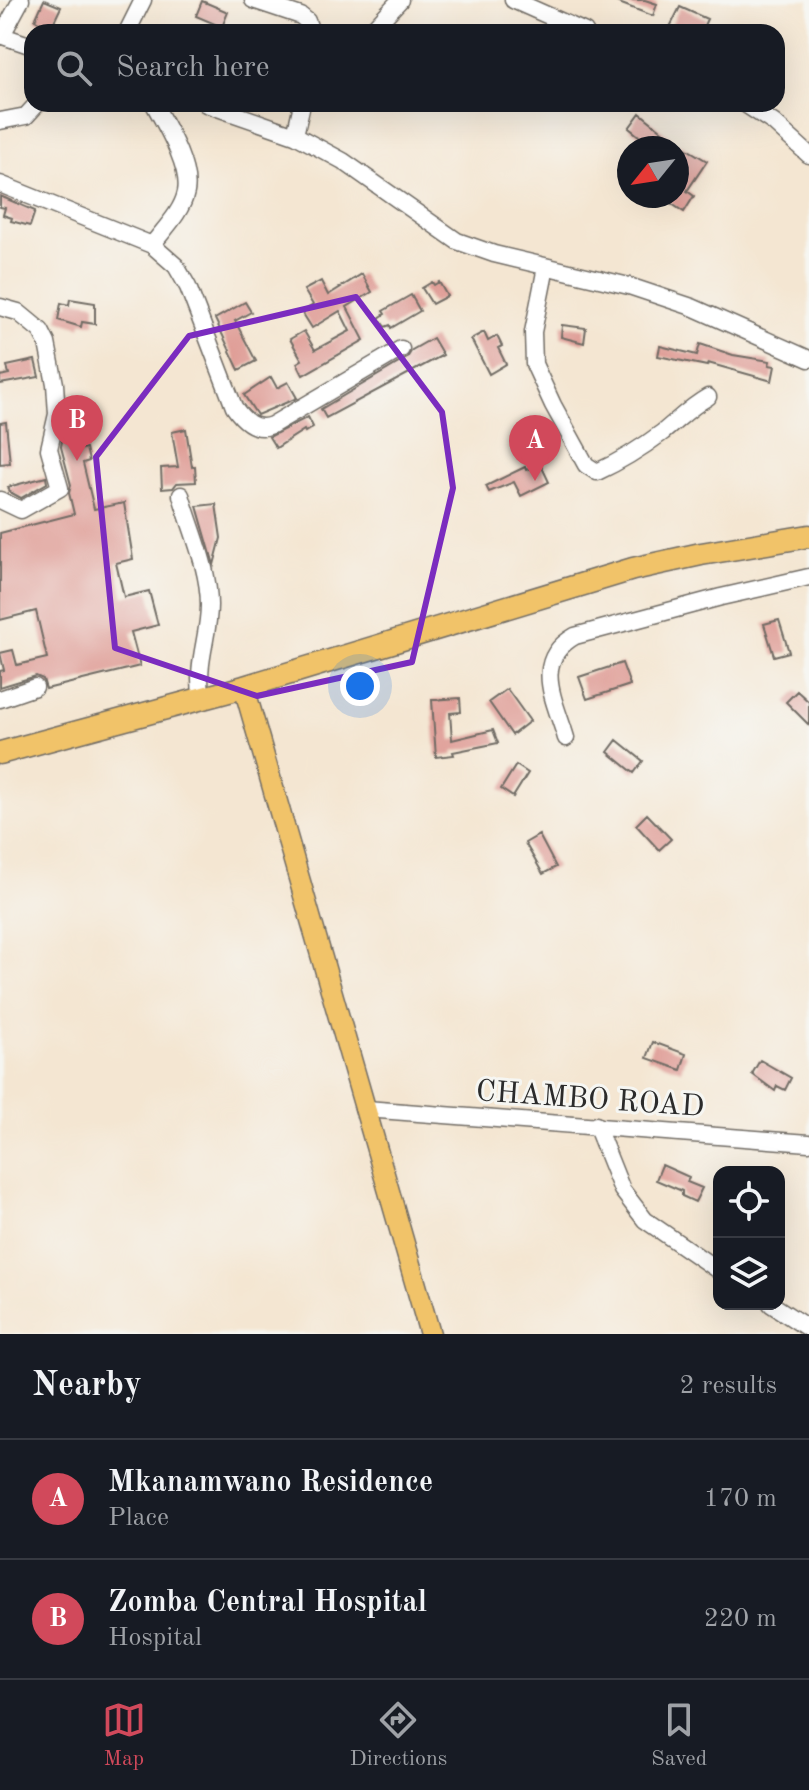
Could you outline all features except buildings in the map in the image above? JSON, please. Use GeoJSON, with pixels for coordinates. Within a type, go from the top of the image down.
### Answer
{"type":"FeatureCollection","features":[{"type":"Feature","properties":{"kind":"highway"},"geometry":{"type":"LineString","coordinates":[[0,753],[244,687],[633,569],[809,536]]}},
{"type":"Feature","properties":{"kind":"main road"},"geometry":{"type":"LineString","coordinates":[[244,687],[430,1334]]}},
{"type":"Feature","properties":{"kind":"street"},"geometry":{"type":"LineString","coordinates":[[21,0],[1,35],[24,43]]}},
{"type":"Feature","properties":{"kind":"street"},"geometry":{"type":"LineString","coordinates":[[131,24],[143,0]]}},
{"type":"Feature","properties":{"kind":"street"},"geometry":{"type":"LineString","coordinates":[[253,0],[301,16],[308,24]]}},
{"type":"Feature","properties":{"kind":"street"},"geometry":{"type":"LineString","coordinates":[[378,24],[400,0]]}},
{"type":"Feature","properties":{"kind":"street"},"geometry":{"type":"LineString","coordinates":[[513,0],[567,24]]}},
{"type":"Feature","properties":{"kind":"street"},"geometry":{"type":"LineString","coordinates":[[0,121],[26,116],[30,112]]}},
{"type":"Feature","properties":{"kind":"street"},"geometry":{"type":"LineString","coordinates":[[152,245],[178,211],[187,191],[183,165],[158,112]]}},
{"type":"Feature","properties":{"kind":"street"},"geometry":{"type":"LineString","coordinates":[[229,112],[295,135],[343,161],[457,241],[494,254],[629,286],[692,307],[809,359]]}},
{"type":"Feature","properties":{"kind":"street"},"geometry":{"type":"LineString","coordinates":[[295,135],[301,112]]}},
{"type":"Feature","properties":{"kind":"street"},"geometry":{"type":"LineString","coordinates":[[757,112],[809,155]]}},
{"type":"Feature","properties":{"kind":"street"},"geometry":{"type":"LineString","coordinates":[[0,184],[152,245],[176,266],[188,287],[234,407],[253,426],[265,428],[272,425],[401,349]]}},
{"type":"Feature","properties":{"kind":"street"},"geometry":{"type":"LineString","coordinates":[[546,267],[533,332],[534,364],[586,465],[597,472],[613,465],[708,397]]}},
{"type":"Feature","properties":{"kind":"street"},"geometry":{"type":"LineString","coordinates":[[0,307],[18,312],[41,331],[47,343],[57,414],[49,449],[60,488],[21,510],[0,500]]}},
{"type":"Feature","properties":{"kind":"street"},"geometry":{"type":"LineString","coordinates":[[181,495],[206,576],[209,606],[198,679],[202,699]]}},
{"type":"Feature","properties":{"kind":"street"},"geometry":{"type":"LineString","coordinates":[[566,738],[549,680],[554,654],[565,642],[575,636],[706,601],[809,577]]}},
{"type":"Feature","properties":{"kind":"street"},"geometry":{"type":"LineString","coordinates":[[0,699],[35,687]]}},
{"type":"Feature","properties":{"kind":"street","name":"CHAMBO ROAD"},"geometry":{"type":"LineString","coordinates":[[366,1109],[809,1143]]}},
{"type":"Feature","properties":{"kind":"street"},"geometry":{"type":"LineString","coordinates":[[596,1125],[622,1190],[645,1220],[713,1267]]}},
{"type":"Feature","properties":{"kind":"street"},"geometry":{"type":"LineString","coordinates":[[780,1310],[809,1329]]}},
{"type":"Feature","properties":{"kind":"highlighted area"},"geometry":{"type":"Polygon","coordinates":[[[356,297],[442,412],[453,488],[412,662],[257,696],[115,648],[96,457],[189,336],[356,297]]]}},
{"type":"Feature","properties":{"kind":"place","name":"Zomba Central Hospital"},"geometry":{"type":"Point","coordinates":[77,461]}},
{"type":"Feature","properties":{"kind":"place","name":"Mkanamwano Residence"},"geometry":{"type":"Point","coordinates":[535,481]}}]}
